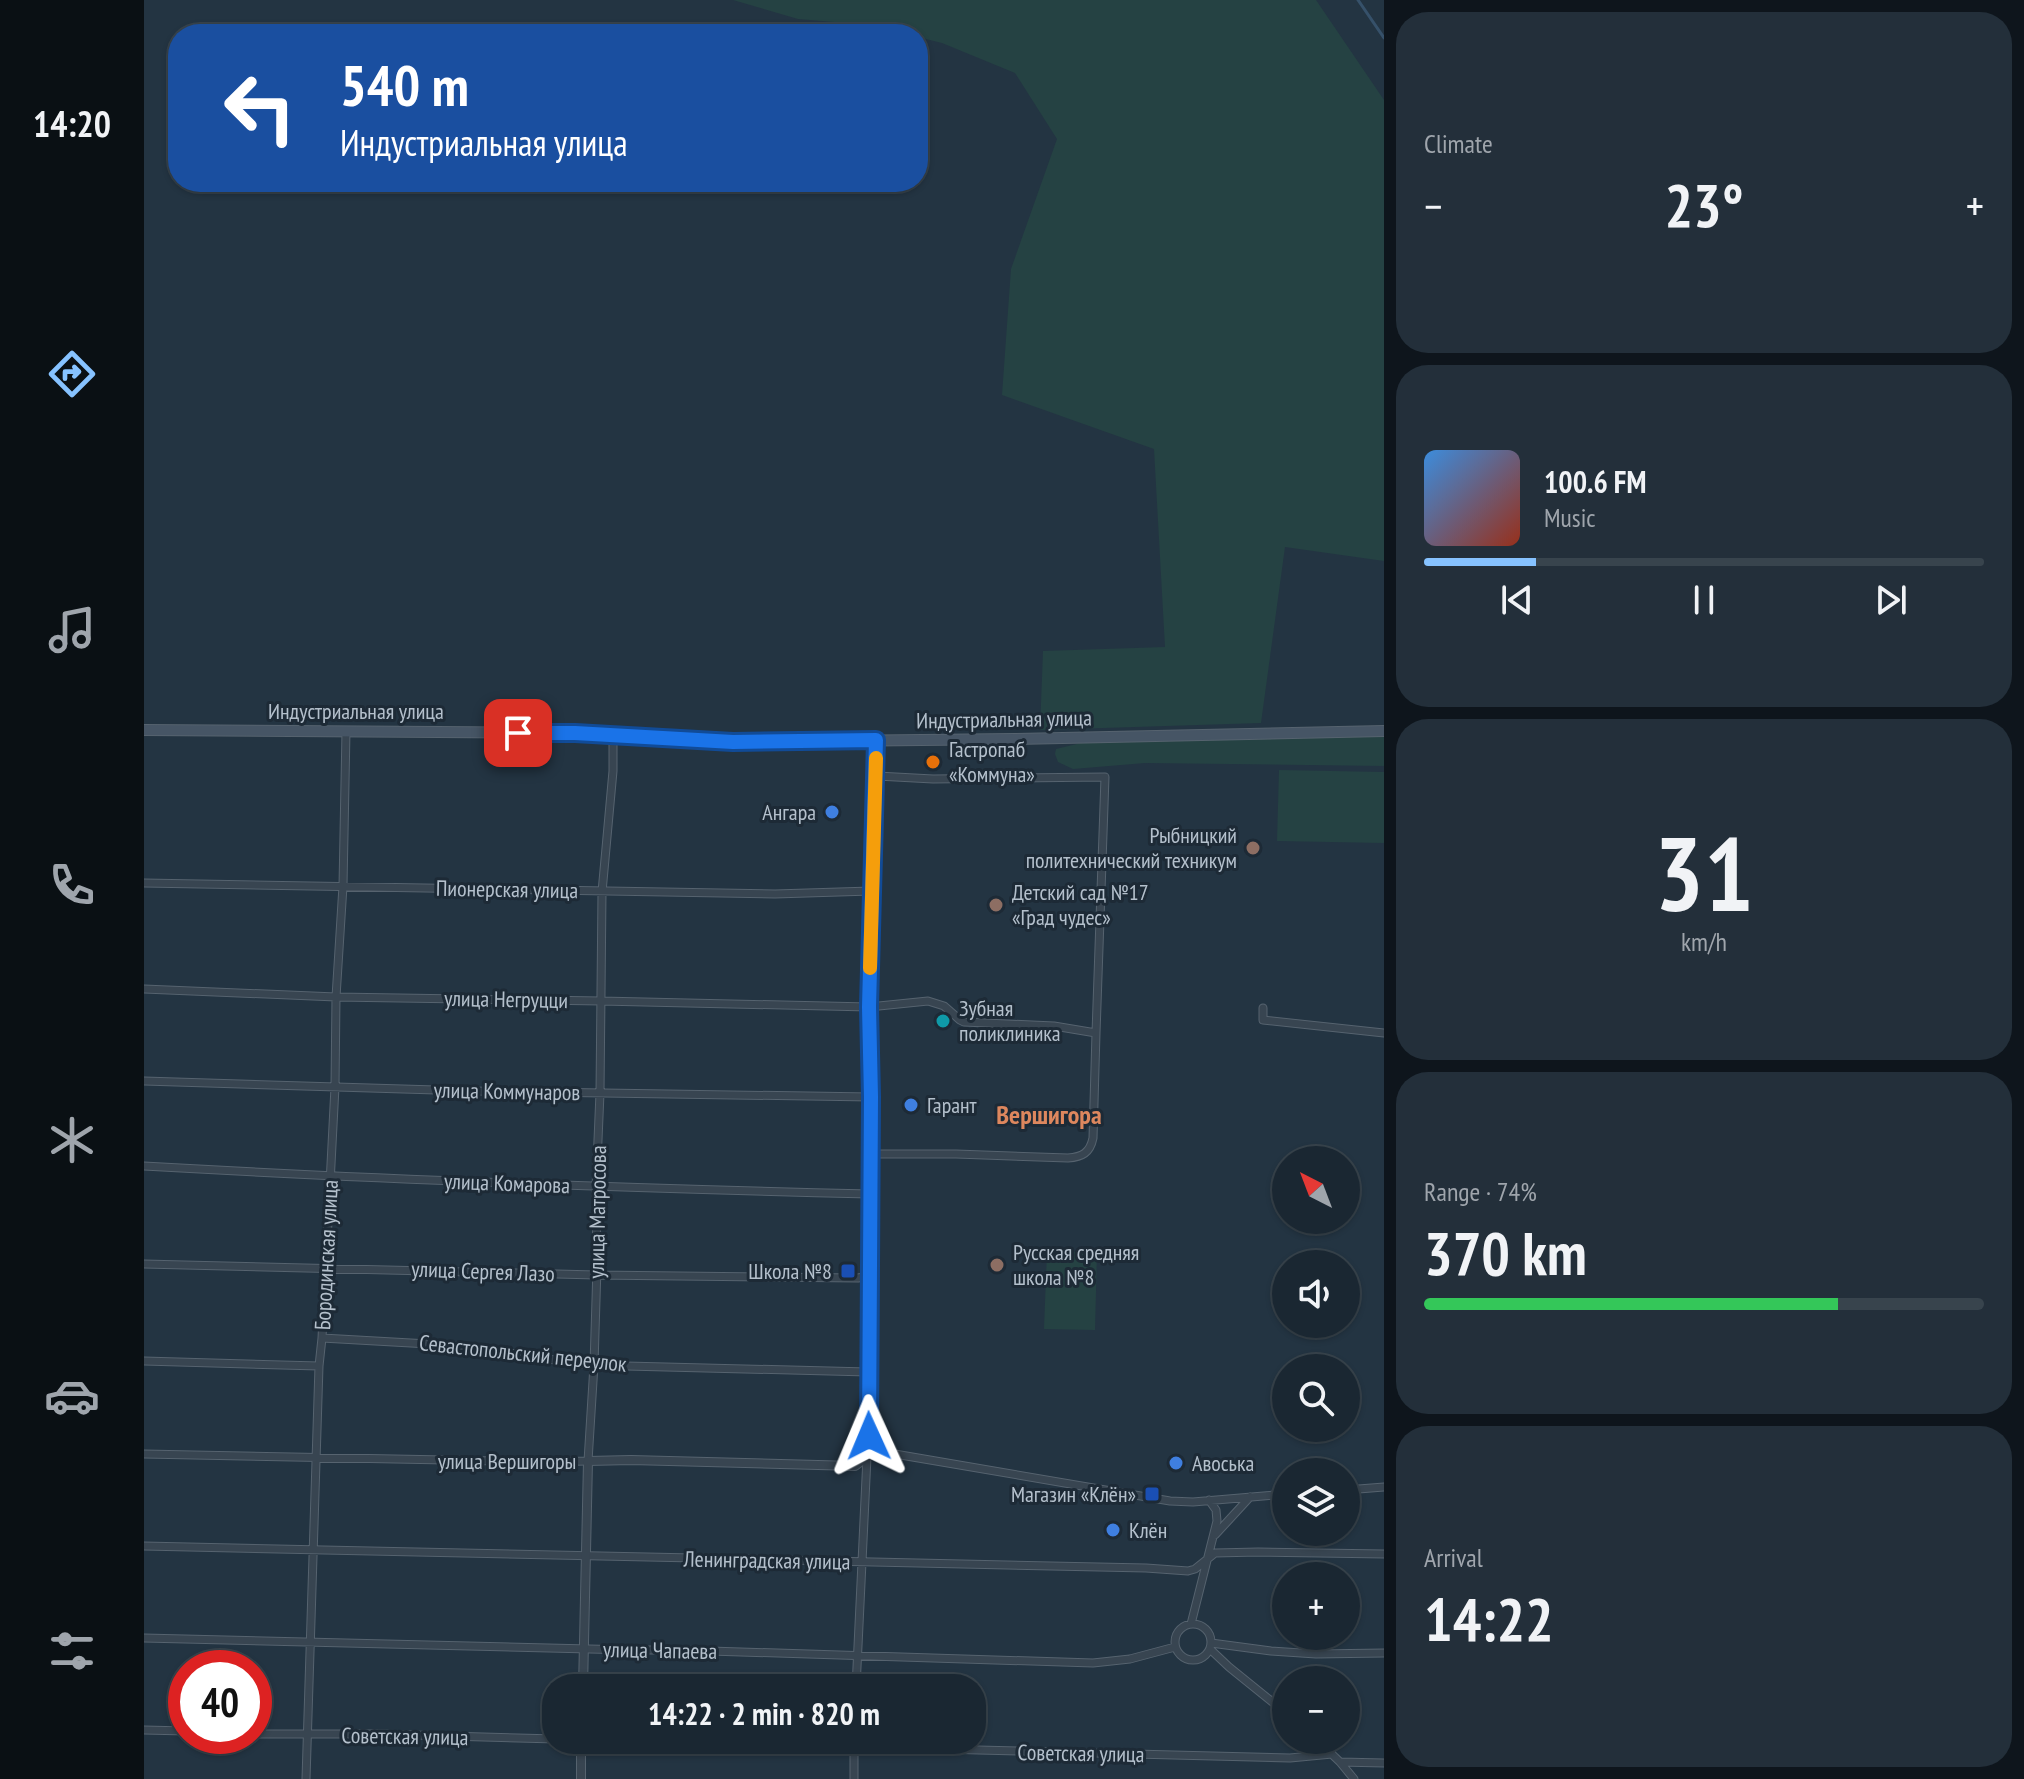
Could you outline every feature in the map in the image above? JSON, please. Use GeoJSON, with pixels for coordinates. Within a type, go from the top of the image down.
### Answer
{"type":"FeatureCollection","features":[{"type":"Feature","properties":{"kind":"main road","name":"Индустриальная улица"},"geometry":{"type":"LineString","coordinates":[[144,730],[613,735],[733,742],[1384,731]]}},
{"type":"Feature","properties":{"kind":"street","name":"Бородинская улица"},"geometry":{"type":"LineString","coordinates":[[306,1779],[319,1366],[331,1177],[336,997],[343,886],[346,731]]}},
{"type":"Feature","properties":{"kind":"street","name":"улица Матросова"},"geometry":{"type":"LineString","coordinates":[[584,1674],[588,1461],[594,1365],[602,892],[613,771],[613,735]]}},
{"type":"Feature","properties":{"kind":"street"},"geometry":{"type":"LineString","coordinates":[[857,1674],[869,1436],[869,1007],[876,740]]}},
{"type":"Feature","properties":{"kind":"street"},"geometry":{"type":"LineString","coordinates":[[870,1154],[1068,1158],[1085,1154],[1092,1147],[1105,777],[933,779],[877,776]]}},
{"type":"Feature","properties":{"kind":"street","name":"Пионерская улица"},"geometry":{"type":"LineString","coordinates":[[144,883],[775,894],[871,891]]}},
{"type":"Feature","properties":{"kind":"street","name":"улица Негруцци"},"geometry":{"type":"LineString","coordinates":[[144,989],[336,997],[869,1007],[928,1001],[944,1006],[964,1022],[1054,1026],[1096,1033]]}},
{"type":"Feature","properties":{"kind":"street"},"geometry":{"type":"LineString","coordinates":[[1263,1008],[1263,1020],[1384,1033]]}},
{"type":"Feature","properties":{"kind":"street","name":"улица Коммунаров"},"geometry":{"type":"LineString","coordinates":[[144,1081],[871,1097]]}},
{"type":"Feature","properties":{"kind":"street","name":"улица Комарова"},"geometry":{"type":"LineString","coordinates":[[144,1166],[331,1177],[870,1194]]}},
{"type":"Feature","properties":{"kind":"street","name":"улица Сергея Лазо"},"geometry":{"type":"LineString","coordinates":[[144,1264],[596,1275],[870,1276]]}},
{"type":"Feature","properties":{"kind":"street","name":"Севастопольский переулок"},"geometry":{"type":"LineString","coordinates":[[322,1338],[464,1346],[594,1365],[868,1372]]}},
{"type":"Feature","properties":{"kind":"street"},"geometry":{"type":"LineString","coordinates":[[144,1361],[319,1366]]}},
{"type":"Feature","properties":{"kind":"street"},"geometry":{"type":"LineString","coordinates":[[869,1436],[883,1452]]}},
{"type":"Feature","properties":{"kind":"street"},"geometry":{"type":"LineString","coordinates":[[867,1457],[883,1452],[1170,1501],[1272,1495]]}},
{"type":"Feature","properties":{"kind":"street","name":"улица Вершигоры"},"geometry":{"type":"LineString","coordinates":[[144,1454],[855,1466],[867,1457]]}},
{"type":"Feature","properties":{"kind":"street"},"geometry":{"type":"LineString","coordinates":[[1360,1489],[1384,1487]]}},
{"type":"Feature","properties":{"kind":"street"},"geometry":{"type":"LineString","coordinates":[[1214,1537],[1251,1496]]}},
{"type":"Feature","properties":{"kind":"street"},"geometry":{"type":"LineString","coordinates":[[1191,1624],[1214,1537],[1217,1514],[1209,1500]]}},
{"type":"Feature","properties":{"kind":"street","name":"Ленинградская улица"},"geometry":{"type":"LineString","coordinates":[[144,1546],[1188,1571],[1215,1553],[1384,1554]]}},
{"type":"Feature","properties":{"kind":"street"},"geometry":{"type":"LineString","coordinates":[[1175,1647],[1178,1632],[1186,1626],[1203,1627],[1210,1637],[1210,1646],[1229,1667],[1272,1702]]}},
{"type":"Feature","properties":{"kind":"street","name":"улица Чапаева"},"geometry":{"type":"LineString","coordinates":[[144,1638],[858,1654],[1093,1663],[1130,1659],[1175,1647],[1181,1657],[1192,1661],[1203,1658],[1210,1646],[1316,1654],[1384,1653]]}},
{"type":"Feature","properties":{"kind":"street"},"geometry":{"type":"LineString","coordinates":[[144,1730],[168,1731]]}},
{"type":"Feature","properties":{"kind":"street","name":"Советская улица"},"geometry":{"type":"LineString","coordinates":[[272,1734],[542,1739]]}},
{"type":"Feature","properties":{"kind":"street","name":"Советская улица"},"geometry":{"type":"LineString","coordinates":[[986,1748],[1290,1758],[1332,1754]]}},
{"type":"Feature","properties":{"kind":"street"},"geometry":{"type":"LineString","coordinates":[[581,1754],[581,1779]]}},
{"type":"Feature","properties":{"kind":"street"},"geometry":{"type":"LineString","coordinates":[[854,1754],[854,1779]]}},
{"type":"Feature","properties":{"kind":"street"},"geometry":{"type":"LineString","coordinates":[[1332,1754],[1354,1779]]}},
{"type":"Feature","properties":{"kind":"street"},"geometry":{"type":"LineString","coordinates":[[1340,1762],[1384,1763]]}},
{"type":"Feature","properties":{"kind":"green space"},"geometry":{"type":"Polygon","coordinates":[[[733,0],[1316,0],[1384,100],[1384,561],[1285,547],[1261,723],[1040,730],[1043,651],[1165,647],[1154,449],[1002,395],[1011,269],[1057,139],[1015,73],[928,40],[928,24],[857,24],[798,19],[733,0]]]}},
{"type":"Feature","properties":{"kind":"green space"},"geometry":{"type":"Polygon","coordinates":[[[1384,736],[1384,766],[1145,763],[1073,769],[1058,762],[1055,754],[1056,749],[1085,742],[1384,736]]]}},
{"type":"Feature","properties":{"kind":"green space"},"geometry":{"type":"Polygon","coordinates":[[[1279,770],[1384,772],[1384,843],[1277,841],[1279,770]]]}},
{"type":"Feature","properties":{"kind":"green space"},"geometry":{"type":"Polygon","coordinates":[[[1047,1251],[1097,1253],[1095,1330],[1044,1329],[1047,1251]]]}},
{"type":"Feature","properties":{"kind":"waterway"},"geometry":{"type":"LineString","coordinates":[[1358,0],[1384,38]]}},
{"type":"Feature","properties":{"kind":"slow traffic"},"geometry":{"type":"LineString","coordinates":[[870,968],[876,758]]}},
{"type":"Feature","properties":{"kind":"place","name":"Гастропаб «Коммуна»"},"geometry":{"type":"Point","coordinates":[933,762]}},
{"type":"Feature","properties":{"kind":"place","name":"Ангара"},"geometry":{"type":"Point","coordinates":[832,812]}},
{"type":"Feature","properties":{"kind":"place","name":"Рыбницкий политехнический техникум"},"geometry":{"type":"Point","coordinates":[1253,848]}},
{"type":"Feature","properties":{"kind":"place","name":"Детский сад №17 «Град чудес»"},"geometry":{"type":"Point","coordinates":[996,905]}},
{"type":"Feature","properties":{"kind":"place","name":"Зубная поликлиника"},"geometry":{"type":"Point","coordinates":[943,1021]}},
{"type":"Feature","properties":{"kind":"place","name":"Гарант"},"geometry":{"type":"Point","coordinates":[911,1105]}},
{"type":"Feature","properties":{"kind":"place","name":"Русская средняя школа №8"},"geometry":{"type":"Point","coordinates":[997,1265]}},
{"type":"Feature","properties":{"kind":"place","name":"Школа №8"},"geometry":{"type":"Point","coordinates":[848,1271]}},
{"type":"Feature","properties":{"kind":"place","name":"Авоська"},"geometry":{"type":"Point","coordinates":[1176,1463]}},
{"type":"Feature","properties":{"kind":"place","name":"Магазин «Клён»"},"geometry":{"type":"Point","coordinates":[1152,1494]}},
{"type":"Feature","properties":{"kind":"place","name":"Клён"},"geometry":{"type":"Point","coordinates":[1113,1530]}},
{"type":"Feature","properties":{"kind":"district","name":"Вершигора"},"geometry":{"type":"Point","coordinates":[1049,1115]}},
{"type":"Feature","properties":{"kind":"route"},"geometry":{"type":"LineString","coordinates":[[518,733],[733,742],[876,740],[869,1007],[869,1436]]}}]}
